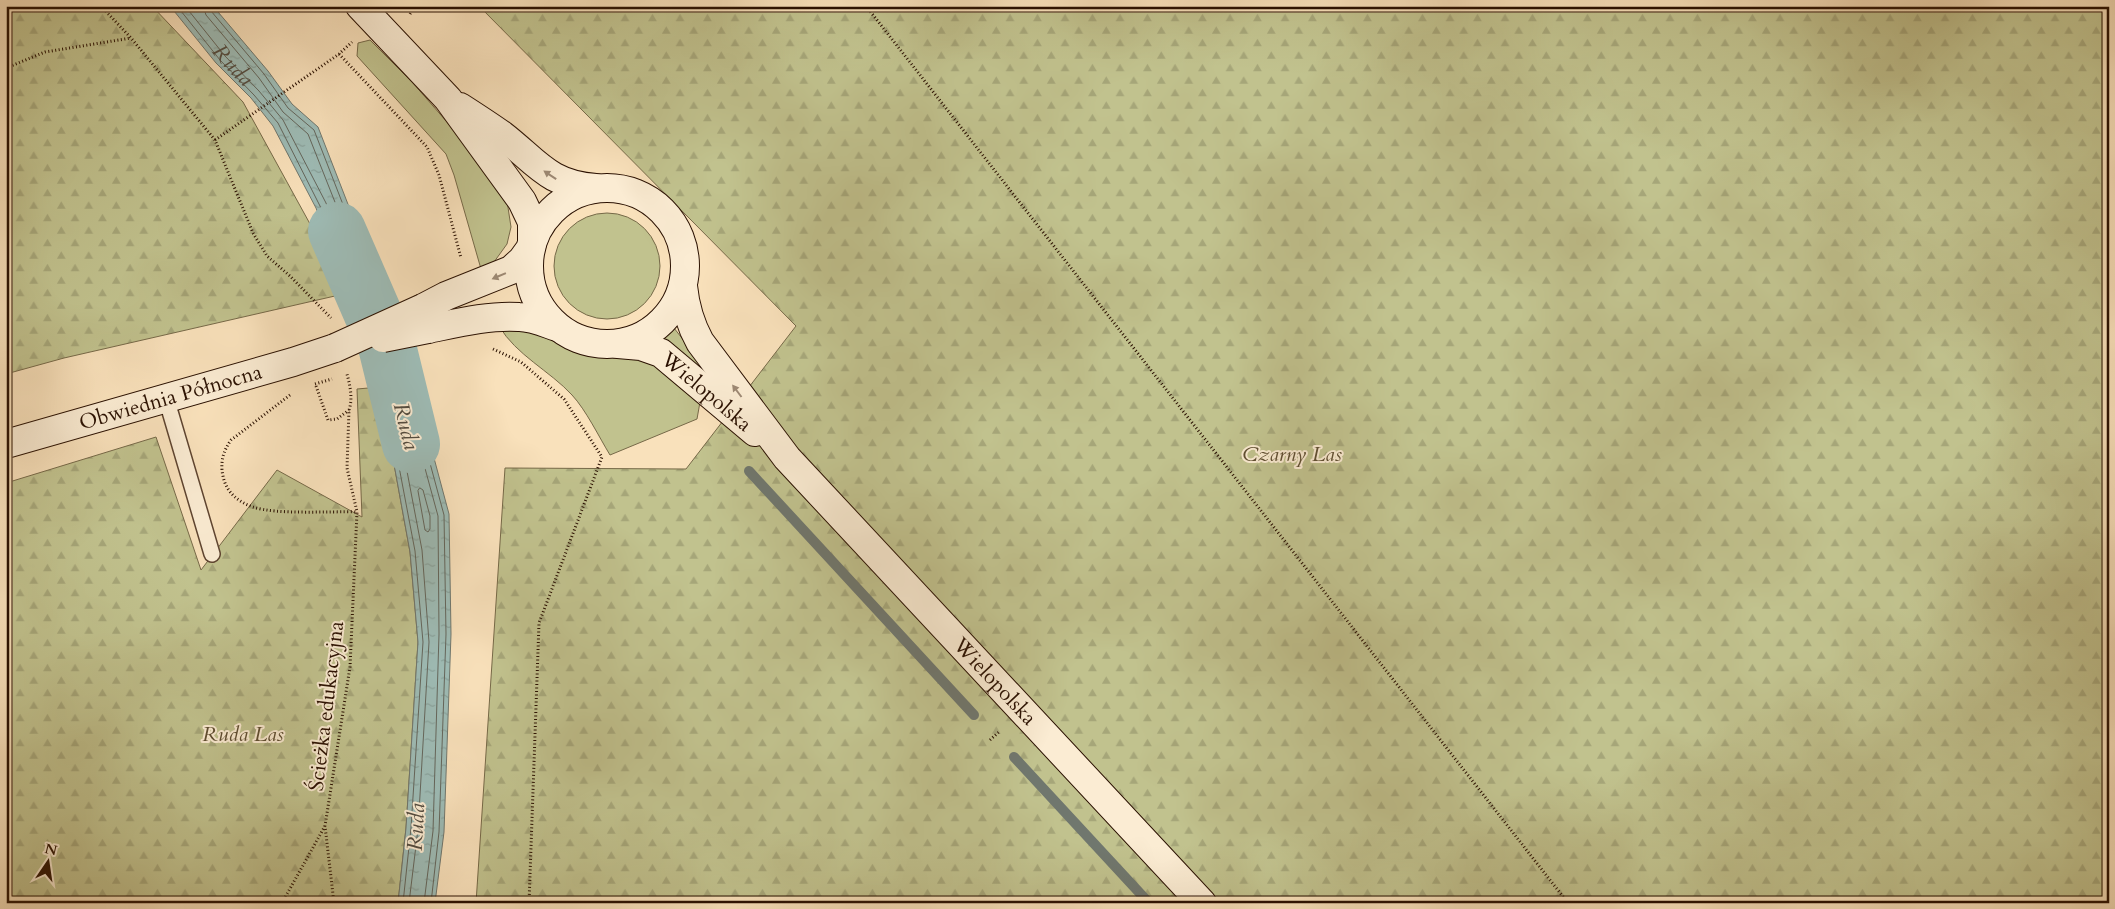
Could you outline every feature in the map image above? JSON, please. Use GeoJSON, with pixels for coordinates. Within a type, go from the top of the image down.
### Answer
{"type":"FeatureCollection","features":[{"type":"Feature","properties":{"kind":"main road"},"geometry":{"type":"LineString","coordinates":[[360,6],[448,99],[528,211],[532,222],[532,243],[528,269],[534,294],[547,317],[570,336],[585,342],[601,345],[635,340],[659,325],[677,303],[683,286],[685,258],[677,232],[666,214],[650,200],[638,194],[610,188],[572,185],[552,177],[520,152],[503,135],[448,99]]}},
{"type":"Feature","properties":{"kind":"main road"},"geometry":{"type":"LineString","coordinates":[[532,243],[537,231],[552,210],[572,196],[596,188]]}},
{"type":"Feature","properties":{"kind":"main road","name":"Obwiednia Północna"},"geometry":{"type":"LineString","coordinates":[[426,318],[446,296],[511,270],[522,260],[532,243]]}},
{"type":"Feature","properties":{"kind":"main road","name":"Wielopolska"},"geometry":{"type":"LineString","coordinates":[[683,286],[687,312],[692,328],[700,342],[787,458],[1202,903]]}},
{"type":"Feature","properties":{"kind":"main road","name":"Obwiednia Północna"},"geometry":{"type":"LineString","coordinates":[[6,444],[293,362],[426,318],[460,323],[512,317],[529,318],[557,326]]}},
{"type":"Feature","properties":{"kind":"main road","name":"Wielopolska"},"geometry":{"type":"LineString","coordinates":[[617,344],[641,346],[661,353],[787,458]]}},
{"type":"Feature","properties":{"kind":"lane"},"geometry":{"type":"LineString","coordinates":[[166,398],[212,554]]}},
{"type":"Feature","properties":{"kind":"path"},"geometry":{"type":"LineString","coordinates":[[101,6],[131,38],[214,140],[252,233],[267,256],[290,276],[333,320]]}},
{"type":"Feature","properties":{"kind":"path"},"geometry":{"type":"LineString","coordinates":[[866,6],[1568,903]]}},
{"type":"Feature","properties":{"kind":"path"},"geometry":{"type":"LineString","coordinates":[[6,68],[45,52],[131,38]]}},
{"type":"Feature","properties":{"kind":"path"},"geometry":{"type":"LineString","coordinates":[[214,140],[224,135],[339,54],[420,139],[435,164],[461,259]]}},
{"type":"Feature","properties":{"kind":"path"},"geometry":{"type":"LineString","coordinates":[[488,346],[521,362],[564,399],[602,457],[539,623],[529,903]]}},
{"type":"Feature","properties":{"kind":"path"},"geometry":{"type":"LineString","coordinates":[[308,385],[315,384],[328,420],[337,419],[349,410]]}},
{"type":"Feature","properties":{"kind":"path"},"geometry":{"type":"LineString","coordinates":[[293,393],[231,440],[222,462],[224,480],[228,489],[233,496],[255,508],[357,512]]}},
{"type":"Feature","properties":{"kind":"path","name":"Ścieżka edukacyjna"},"geometry":{"type":"LineString","coordinates":[[334,903],[325,826],[350,667],[357,512],[347,468],[349,410],[351,404]]}},
{"type":"Feature","properties":{"kind":"path"},"geometry":{"type":"LineString","coordinates":[[282,903],[325,826]]}},
{"type":"Feature","properties":{"kind":"green space"},"geometry":{"type":"Polygon","coordinates":[[[6,6],[152,6],[243,102],[348,293],[64,358],[6,374],[6,6]]]}},
{"type":"Feature","properties":{"kind":"green space","name":"Czarny Las"},"geometry":{"type":"Polygon","coordinates":[[[479,6],[2109,6],[2109,903],[476,903],[505,468],[686,469],[796,326],[479,6]]]}},
{"type":"Feature","properties":{"kind":"green space"},"geometry":{"type":"Polygon","coordinates":[[[370,40],[413,83],[453,129],[507,201],[511,227],[507,244],[494,262],[481,269],[454,175],[446,154],[357,56],[358,43],[370,40]]]}},
{"type":"Feature","properties":{"kind":"green space"},"geometry":{"type":"Polygon","coordinates":[[[607,213],[627,217],[645,228],[656,246],[660,266],[656,286],[645,304],[627,315],[607,319],[587,315],[569,304],[558,286],[554,266],[558,246],[569,228],[587,217],[607,213]]]}},
{"type":"Feature","properties":{"kind":"green space"},"geometry":{"type":"Polygon","coordinates":[[[499,326],[517,326],[593,355],[606,357],[626,356],[649,362],[659,367],[700,402],[697,419],[610,455],[572,395],[514,346],[499,326]]]}},
{"type":"Feature","properties":{"kind":"green space"},"geometry":{"type":"Polygon","coordinates":[[[674,328],[706,369],[707,373],[703,373],[663,339],[674,328]]]}},
{"type":"Feature","properties":{"kind":"green space","name":"Ruda Las"},"geometry":{"type":"Polygon","coordinates":[[[380,387],[410,552],[418,642],[406,828],[398,903],[6,903],[6,483],[156,437],[201,570],[277,470],[362,517],[357,389],[380,387]]]}},
{"type":"Feature","properties":{"kind":"water"},"geometry":{"type":"Polygon","coordinates":[[[170,6],[213,6],[268,71],[292,104],[318,127],[384,297],[354,309],[316,208],[273,126],[251,98],[216,63],[170,6]]]}},
{"type":"Feature","properties":{"kind":"water"},"geometry":{"type":"Polygon","coordinates":[[[405,364],[419,402],[449,514],[451,634],[444,832],[435,903],[398,903],[406,828],[418,642],[410,552],[380,387],[375,371],[405,364]]]}},
{"type":"Feature","properties":{"kind":"pier"},"geometry":{"type":"Polygon","coordinates":[[[405,362],[410,369],[375,379],[374,369],[405,362]]]}},
{"type":"Feature","properties":{"kind":"waterway","name":"Ruda"},"geometry":{"type":"LineString","coordinates":[[337,231],[387,346],[411,444]]}},
{"type":"Feature","properties":{"kind":"waterway"},"geometry":{"type":"LineString","coordinates":[[749,471],[974,715]]}},
{"type":"Feature","properties":{"kind":"waterway"},"geometry":{"type":"LineString","coordinates":[[1014,757],[1149,903]]}}]}
